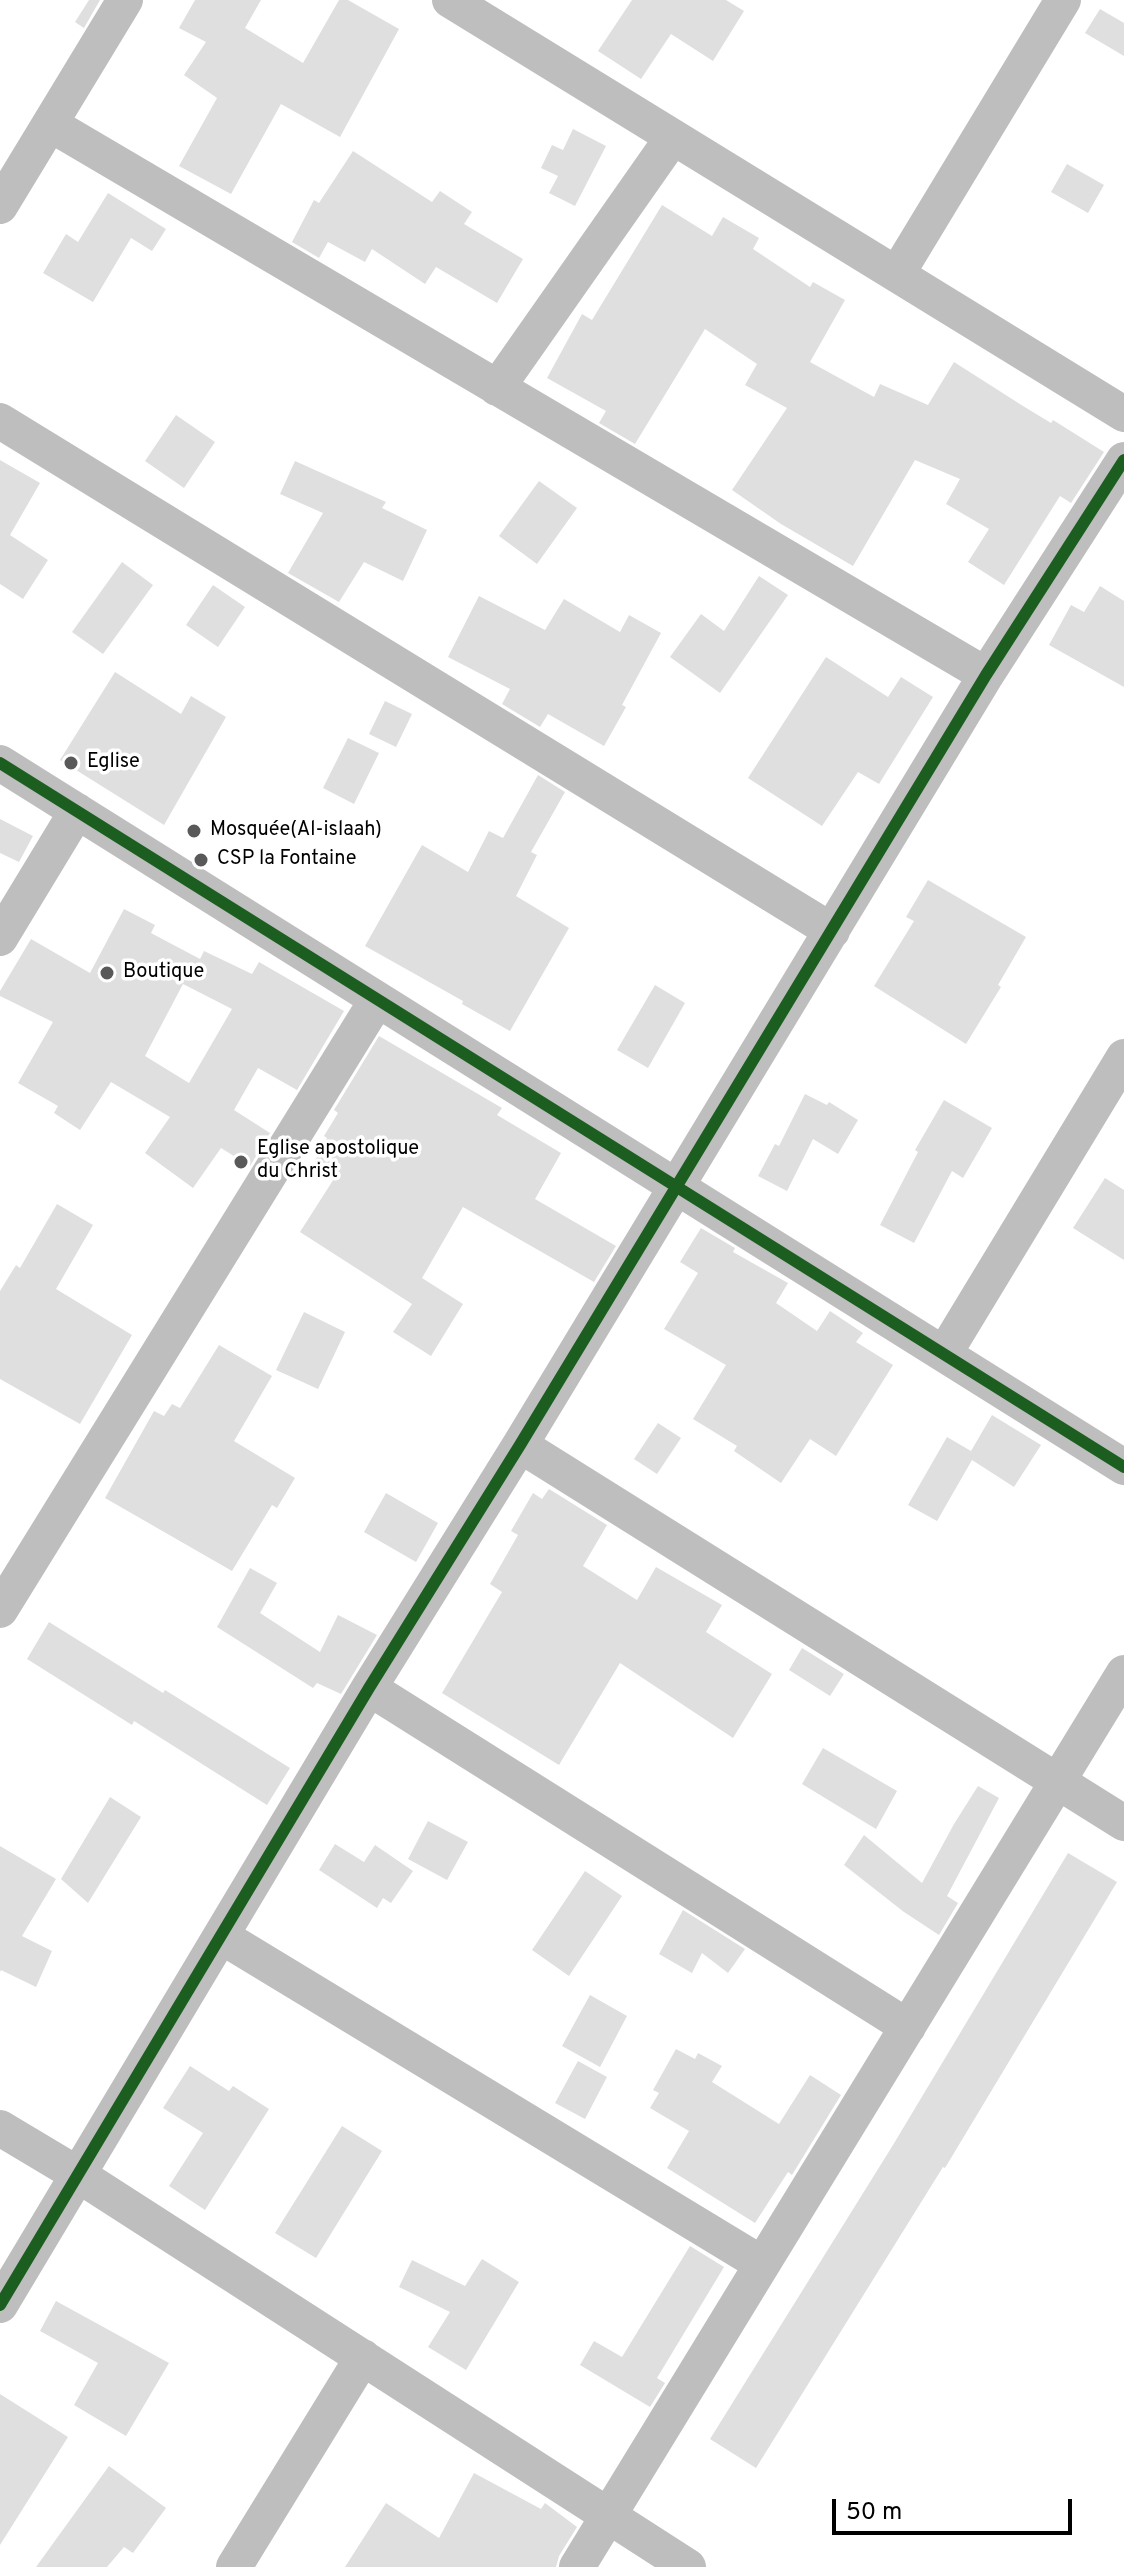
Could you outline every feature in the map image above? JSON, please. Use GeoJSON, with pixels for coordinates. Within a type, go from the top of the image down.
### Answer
{"type":"FeatureCollection","features":[{"type":"Feature","properties":{"kind":"street"},"geometry":{"type":"LineString","coordinates":[[0,206],[125,0]]}},
{"type":"Feature","properties":{"kind":"street"},"geometry":{"type":"LineString","coordinates":[[450,0],[1124,414]]}},
{"type":"Feature","properties":{"kind":"street"},"geometry":{"type":"LineString","coordinates":[[897,274],[1051,4]]}},
{"type":"Feature","properties":{"kind":"street"},"geometry":{"type":"LineString","coordinates":[[50,124],[986,675]]}},
{"type":"Feature","properties":{"kind":"street"},"geometry":{"type":"LineString","coordinates":[[497,388],[673,137]]}},
{"type":"Feature","properties":{"kind":"street"},"geometry":{"type":"LineString","coordinates":[[0,421],[832,931]]}},
{"type":"Feature","properties":{"kind":"street"},"geometry":{"type":"LineString","coordinates":[[0,2305],[369,1688],[520,1445],[986,675],[1124,460]]}},
{"type":"Feature","properties":{"kind":"street"},"geometry":{"type":"LineString","coordinates":[[0,763],[1124,1467]]}},
{"type":"Feature","properties":{"kind":"street"},"geometry":{"type":"LineString","coordinates":[[0,938],[77,811]]}},
{"type":"Feature","properties":{"kind":"street"},"geometry":{"type":"LineString","coordinates":[[0,1610],[377,1000]]}},
{"type":"Feature","properties":{"kind":"street"},"geometry":{"type":"LineString","coordinates":[[944,1354],[1124,1057]]}},
{"type":"Feature","properties":{"kind":"street"},"geometry":{"type":"LineString","coordinates":[[520,1445],[1124,1823]]}},
{"type":"Feature","properties":{"kind":"street"},"geometry":{"type":"LineString","coordinates":[[577,2567],[1124,1673]]}},
{"type":"Feature","properties":{"kind":"street"},"geometry":{"type":"LineString","coordinates":[[369,1688],[908,2027]]}},
{"type":"Feature","properties":{"kind":"street"},"geometry":{"type":"LineString","coordinates":[[221,1936],[762,2264]]}},
{"type":"Feature","properties":{"kind":"street"},"geometry":{"type":"LineString","coordinates":[[0,2128],[77,2174],[688,2567]]}},
{"type":"Feature","properties":{"kind":"street"},"geometry":{"type":"LineString","coordinates":[[234,2567],[363,2357]]}},
{"type":"Feature","properties":{"kind":"building"},"geometry":{"type":"Polygon","coordinates":[[[89,0],[100,0],[84,28],[75,22],[89,0]]]}},
{"type":"Feature","properties":{"kind":"building"},"geometry":{"type":"Polygon","coordinates":[[[195,0],[261,0],[245,28],[303,63],[339,0],[348,0],[399,29],[340,137],[281,104],[231,194],[179,166],[217,98],[184,75],[206,42],[179,28],[195,0]]]}},
{"type":"Feature","properties":{"kind":"building"},"geometry":{"type":"Polygon","coordinates":[[[632,0],[726,0],[744,11],[713,61],[671,34],[641,79],[598,51],[632,0]]]}},
{"type":"Feature","properties":{"kind":"building"},"geometry":{"type":"Polygon","coordinates":[[[1100,9],[1124,23],[1124,56],[1085,33],[1100,9]]]}},
{"type":"Feature","properties":{"kind":"building"},"geometry":{"type":"Polygon","coordinates":[[[573,129],[606,146],[575,206],[549,193],[558,176],[541,168],[552,145],[563,150],[573,129]]]}},
{"type":"Feature","properties":{"kind":"building"},"geometry":{"type":"Polygon","coordinates":[[[353,151],[432,202],[440,191],[472,212],[464,224],[523,259],[497,303],[436,267],[425,284],[372,249],[365,262],[328,242],[319,258],[292,242],[314,200],[319,203],[353,151]]]}},
{"type":"Feature","properties":{"kind":"building"},"geometry":{"type":"Polygon","coordinates":[[[1067,164],[1104,185],[1088,213],[1051,192],[1067,164]]]}},
{"type":"Feature","properties":{"kind":"building"},"geometry":{"type":"Polygon","coordinates":[[[108,193],[166,229],[152,251],[131,238],[93,302],[43,273],[66,234],[78,242],[108,193]]]}},
{"type":"Feature","properties":{"kind":"building"},"geometry":{"type":"Polygon","coordinates":[[[662,205],[712,236],[723,217],[759,238],[753,249],[810,287],[813,282],[845,300],[810,362],[874,397],[880,384],[928,405],[954,362],[1051,423],[1053,420],[1104,452],[1071,503],[1060,496],[1004,585],[968,562],[989,529],[946,504],[960,479],[915,460],[853,566],[781,524],[732,490],[787,408],[745,385],[757,364],[705,329],[635,444],[599,423],[606,411],[547,378],[582,314],[592,320],[662,205]]]}},
{"type":"Feature","properties":{"kind":"building"},"geometry":{"type":"Polygon","coordinates":[[[176,415],[215,442],[184,488],[145,461],[176,415]]]}},
{"type":"Feature","properties":{"kind":"building"},"geometry":{"type":"Polygon","coordinates":[[[0,460],[40,483],[10,535],[48,560],[23,599],[0,584],[0,460]]]}},
{"type":"Feature","properties":{"kind":"building"},"geometry":{"type":"Polygon","coordinates":[[[295,461],[386,502],[382,508],[427,530],[403,581],[364,562],[339,602],[288,573],[323,513],[280,494],[295,461]]]}},
{"type":"Feature","properties":{"kind":"building"},"geometry":{"type":"Polygon","coordinates":[[[539,481],[577,508],[537,564],[499,536],[539,481]]]}},
{"type":"Feature","properties":{"kind":"building"},"geometry":{"type":"Polygon","coordinates":[[[122,562],[153,585],[103,654],[72,632],[122,562]]]}},
{"type":"Feature","properties":{"kind":"building"},"geometry":{"type":"Polygon","coordinates":[[[759,576],[788,595],[720,693],[670,657],[701,614],[724,631],[759,576]]]}},
{"type":"Feature","properties":{"kind":"building"},"geometry":{"type":"Polygon","coordinates":[[[213,585],[245,607],[218,647],[186,625],[213,585]]]}},
{"type":"Feature","properties":{"kind":"building"},"geometry":{"type":"Polygon","coordinates":[[[1100,586],[1124,601],[1124,687],[1049,645],[1071,605],[1084,612],[1100,586]]]}},
{"type":"Feature","properties":{"kind":"building"},"geometry":{"type":"Polygon","coordinates":[[[479,596],[545,630],[564,599],[620,632],[629,615],[661,633],[604,746],[548,714],[540,727],[502,704],[510,689],[448,657],[479,596]]]}},
{"type":"Feature","properties":{"kind":"building"},"geometry":{"type":"Polygon","coordinates":[[[826,657],[888,697],[901,677],[933,697],[879,784],[858,772],[822,826],[748,778],[826,657]]]}},
{"type":"Feature","properties":{"kind":"building"},"geometry":{"type":"Polygon","coordinates":[[[115,672],[181,714],[191,696],[226,717],[164,825],[60,760],[115,672]]]}},
{"type":"Feature","properties":{"kind":"building"},"geometry":{"type":"Polygon","coordinates":[[[385,701],[412,714],[396,747],[369,734],[385,701]]]}},
{"type":"Feature","properties":{"kind":"building"},"geometry":{"type":"Polygon","coordinates":[[[348,738],[379,753],[354,804],[323,788],[348,738]]]}},
{"type":"Feature","properties":{"kind":"building"},"geometry":{"type":"Polygon","coordinates":[[[538,775],[565,792],[531,852],[537,855],[516,896],[569,928],[510,1031],[365,946],[422,845],[468,872],[489,831],[503,838],[538,775]]]}},
{"type":"Feature","properties":{"kind":"building"},"geometry":{"type":"Polygon","coordinates":[[[0,819],[33,836],[19,862],[0,853],[0,819]]]}},
{"type":"Feature","properties":{"kind":"building"},"geometry":{"type":"Polygon","coordinates":[[[928,880],[1026,937],[998,985],[1001,987],[966,1044],[874,986],[914,921],[906,917],[928,880]]]}},
{"type":"Feature","properties":{"kind":"building"},"geometry":{"type":"Polygon","coordinates":[[[124,909],[155,925],[151,933],[200,959],[204,951],[252,974],[259,962],[344,1011],[297,1090],[258,1068],[234,1110],[270,1133],[250,1166],[221,1148],[193,1188],[145,1153],[170,1117],[111,1082],[80,1130],[54,1113],[58,1106],[18,1083],[53,1022],[0,996],[31,939],[90,973],[124,909]],[[183,984],[145,1056],[189,1083],[232,1009],[183,984]]]}},
{"type":"Feature","properties":{"kind":"building"},"geometry":{"type":"Polygon","coordinates":[[[655,985],[685,1003],[648,1068],[617,1050],[655,985]]]}},
{"type":"Feature","properties":{"kind":"building"},"geometry":{"type":"Polygon","coordinates":[[[379,1036],[502,1108],[497,1115],[561,1153],[535,1199],[616,1246],[594,1282],[463,1207],[422,1278],[463,1304],[431,1356],[393,1332],[412,1304],[300,1232],[337,1174],[315,1161],[327,1138],[324,1136],[338,1113],[334,1110],[379,1036]]]}},
{"type":"Feature","properties":{"kind":"building"},"geometry":{"type":"Polygon","coordinates":[[[805,1094],[827,1105],[829,1102],[858,1120],[838,1154],[813,1139],[787,1191],[758,1176],[775,1144],[779,1146],[805,1094]]]}},
{"type":"Feature","properties":{"kind":"building"},"geometry":{"type":"Polygon","coordinates":[[[944,1100],[992,1128],[963,1178],[952,1171],[914,1243],[880,1225],[918,1152],[915,1150],[944,1100]]]}},
{"type":"Feature","properties":{"kind":"building"},"geometry":{"type":"Polygon","coordinates":[[[1105,1178],[1124,1190],[1124,1260],[1073,1228],[1105,1178]]]}},
{"type":"Feature","properties":{"kind":"building"},"geometry":{"type":"Polygon","coordinates":[[[57,1204],[93,1225],[56,1289],[132,1335],[80,1424],[0,1379],[0,1291],[16,1265],[20,1268],[57,1204]]]}},
{"type":"Feature","properties":{"kind":"building"},"geometry":{"type":"Polygon","coordinates":[[[701,1228],[735,1248],[733,1252],[788,1283],[776,1303],[817,1331],[830,1311],[863,1333],[856,1342],[893,1365],[836,1456],[810,1439],[781,1483],[734,1451],[737,1446],[693,1419],[726,1365],[664,1329],[698,1273],[680,1262],[701,1228]]]}},
{"type":"Feature","properties":{"kind":"building"},"geometry":{"type":"Polygon","coordinates":[[[304,1312],[345,1332],[318,1389],[276,1370],[304,1312]]]}},
{"type":"Feature","properties":{"kind":"building"},"geometry":{"type":"Polygon","coordinates":[[[219,1345],[272,1376],[234,1441],[295,1478],[277,1508],[272,1505],[232,1571],[105,1498],[154,1411],[164,1416],[172,1404],[180,1408],[219,1345]]]}},
{"type":"Feature","properties":{"kind":"building"},"geometry":{"type":"Polygon","coordinates":[[[992,1415],[1041,1445],[1014,1487],[972,1460],[937,1521],[908,1505],[947,1437],[971,1451],[992,1415]]]}},
{"type":"Feature","properties":{"kind":"building"},"geometry":{"type":"Polygon","coordinates":[[[658,1423],[681,1438],[657,1474],[634,1459],[658,1423]]]}},
{"type":"Feature","properties":{"kind":"building"},"geometry":{"type":"Polygon","coordinates":[[[549,1489],[607,1525],[583,1566],[637,1600],[656,1567],[722,1605],[706,1632],[772,1674],[733,1738],[620,1663],[559,1765],[442,1693],[502,1592],[490,1584],[518,1535],[511,1531],[533,1493],[542,1499],[549,1489]]]}},
{"type":"Feature","properties":{"kind":"building"},"geometry":{"type":"Polygon","coordinates":[[[386,1493],[438,1523],[416,1562],[364,1532],[386,1493]]]}},
{"type":"Feature","properties":{"kind":"building"},"geometry":{"type":"Polygon","coordinates":[[[250,1568],[277,1583],[260,1613],[320,1652],[338,1615],[377,1635],[341,1694],[317,1683],[313,1688],[217,1627],[250,1568]]]}},
{"type":"Feature","properties":{"kind":"building"},"geometry":{"type":"Polygon","coordinates":[[[49,1622],[290,1768],[267,1805],[134,1721],[132,1725],[27,1659],[49,1622]]]}},
{"type":"Feature","properties":{"kind":"building"},"geometry":{"type":"Polygon","coordinates":[[[802,1648],[844,1674],[830,1696],[789,1670],[802,1648]]]}},
{"type":"Feature","properties":{"kind":"building"},"geometry":{"type":"Polygon","coordinates":[[[823,1748],[897,1791],[876,1829],[802,1784],[823,1748]]]}},
{"type":"Feature","properties":{"kind":"building"},"geometry":{"type":"Polygon","coordinates":[[[978,1786],[999,1798],[947,1896],[958,1903],[939,1935],[844,1865],[864,1835],[922,1883],[978,1786]]]}},
{"type":"Feature","properties":{"kind":"building"},"geometry":{"type":"Polygon","coordinates":[[[110,1797],[141,1817],[88,1903],[61,1879],[110,1797]]]}},
{"type":"Feature","properties":{"kind":"building"},"geometry":{"type":"Polygon","coordinates":[[[428,1821],[468,1842],[447,1880],[408,1859],[428,1821]]]}},
{"type":"Feature","properties":{"kind":"building"},"geometry":{"type":"Polygon","coordinates":[[[335,1844],[364,1862],[375,1845],[413,1871],[391,1903],[383,1898],[377,1908],[319,1870],[335,1844]]]}},
{"type":"Feature","properties":{"kind":"building"},"geometry":{"type":"Polygon","coordinates":[[[0,1846],[56,1879],[22,1936],[52,1951],[36,1987],[0,1972],[0,1846]]]}},
{"type":"Feature","properties":{"kind":"building"},"geometry":{"type":"Polygon","coordinates":[[[1068,1853],[1117,1882],[945,2168],[756,2468],[710,2439],[893,2145],[1068,1853]]]}},
{"type":"Feature","properties":{"kind":"building"},"geometry":{"type":"Polygon","coordinates":[[[585,1871],[622,1896],[569,1976],[532,1950],[585,1871]]]}},
{"type":"Feature","properties":{"kind":"building"},"geometry":{"type":"Polygon","coordinates":[[[683,1910],[745,1949],[728,1973],[702,1953],[692,1973],[659,1954],[683,1910]]]}},
{"type":"Feature","properties":{"kind":"building"},"geometry":{"type":"Polygon","coordinates":[[[590,1995],[627,2016],[600,2067],[562,2046],[590,1995]]]}},
{"type":"Feature","properties":{"kind":"building"},"geometry":{"type":"Polygon","coordinates":[[[676,2049],[695,2059],[698,2053],[722,2066],[712,2082],[779,2124],[810,2075],[841,2095],[792,2175],[788,2172],[755,2223],[667,2168],[689,2131],[650,2108],[659,2093],[653,2090],[676,2049]]]}},
{"type":"Feature","properties":{"kind":"building"},"geometry":{"type":"Polygon","coordinates":[[[578,2061],[607,2077],[585,2119],[555,2103],[578,2061]]]}},
{"type":"Feature","properties":{"kind":"building"},"geometry":{"type":"Polygon","coordinates":[[[190,2066],[229,2091],[233,2086],[269,2109],[205,2210],[169,2186],[203,2133],[163,2108],[190,2066]]]}},
{"type":"Feature","properties":{"kind":"building"},"geometry":{"type":"Polygon","coordinates":[[[342,2126],[382,2151],[316,2258],[275,2233],[342,2126]]]}},
{"type":"Feature","properties":{"kind":"building"},"geometry":{"type":"Polygon","coordinates":[[[690,2246],[724,2267],[657,2378],[665,2383],[650,2407],[580,2365],[594,2341],[622,2357],[690,2246]]]}},
{"type":"Feature","properties":{"kind":"building"},"geometry":{"type":"Polygon","coordinates":[[[482,2259],[519,2282],[466,2370],[428,2347],[450,2312],[399,2287],[412,2260],[465,2286],[482,2259]]]}},
{"type":"Feature","properties":{"kind":"building"},"geometry":{"type":"Polygon","coordinates":[[[56,2301],[169,2363],[126,2436],[74,2405],[98,2363],[40,2331],[56,2301]]]}},
{"type":"Feature","properties":{"kind":"building"},"geometry":{"type":"Polygon","coordinates":[[[0,2394],[68,2437],[0,2545],[0,2394]]]}},
{"type":"Feature","properties":{"kind":"building"},"geometry":{"type":"Polygon","coordinates":[[[109,2466],[166,2508],[133,2553],[124,2547],[107,2567],[36,2567],[109,2466]]]}},
{"type":"Feature","properties":{"kind":"building"},"geometry":{"type":"Polygon","coordinates":[[[474,2473],[541,2509],[545,2503],[577,2527],[559,2556],[556,2567],[345,2567],[386,2503],[439,2538],[474,2473]]]}},
{"type":"Feature","properties":{"kind":"cycle path"},"geometry":{"type":"LineString","coordinates":[[0,2305],[369,1688],[520,1445],[986,675],[1124,460]]}},
{"type":"Feature","properties":{"kind":"cycle path"},"geometry":{"type":"LineString","coordinates":[[0,763],[1124,1467]]}},
{"type":"Feature","properties":{"kind":"place","name":"Eglise"},"geometry":{"type":"Point","coordinates":[71,763]}},
{"type":"Feature","properties":{"kind":"place","name":"Mosquée(Al-islaah)"},"geometry":{"type":"Point","coordinates":[194,831]}},
{"type":"Feature","properties":{"kind":"place","name":"CSP la Fontaine"},"geometry":{"type":"Point","coordinates":[201,860]}},
{"type":"Feature","properties":{"kind":"place","name":"Boutique"},"geometry":{"type":"Point","coordinates":[107,973]}},
{"type":"Feature","properties":{"kind":"place","name":"Eglise apostolique du Christ"},"geometry":{"type":"Point","coordinates":[241,1162]}}]}
